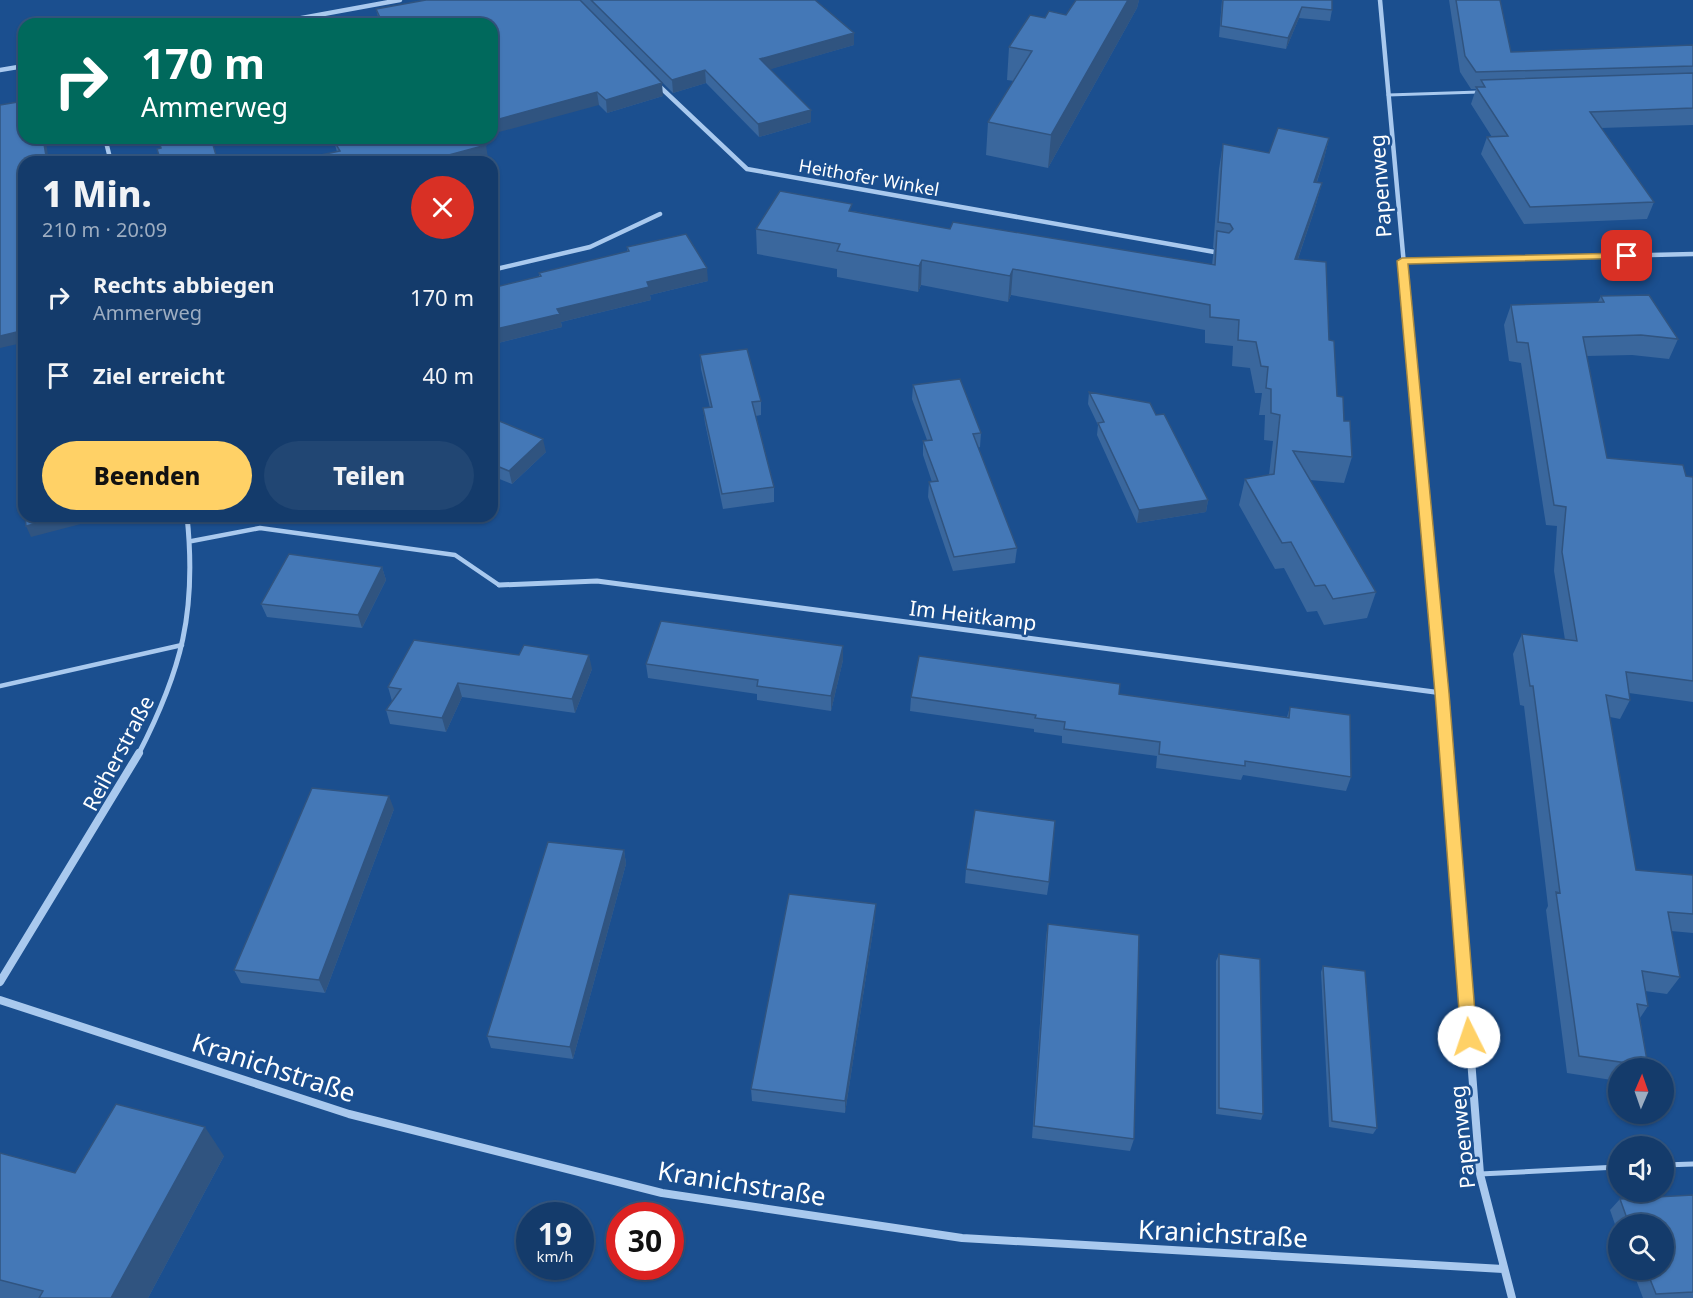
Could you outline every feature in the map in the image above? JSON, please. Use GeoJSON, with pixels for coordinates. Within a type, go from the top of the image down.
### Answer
{"type":"FeatureCollection","features":[{"type":"Feature","properties":{"kind":"street"},"geometry":{"type":"LineString","coordinates":[[302,18],[400,0]]}},
{"type":"Feature","properties":{"kind":"street","name":"Papenweg"},"geometry":{"type":"LineString","coordinates":[[1380,0],[1442,693],[1480,1174],[1512,1298]]}},
{"type":"Feature","properties":{"kind":"street"},"geometry":{"type":"LineString","coordinates":[[0,70],[18,67]]}},
{"type":"Feature","properties":{"kind":"street","name":"Heithofer Winkel"},"geometry":{"type":"LineString","coordinates":[[651,79],[747,169],[1223,254]]}},
{"type":"Feature","properties":{"kind":"street"},"geometry":{"type":"LineString","coordinates":[[498,269],[590,247],[660,214]]}},
{"type":"Feature","properties":{"kind":"street"},"geometry":{"type":"LineString","coordinates":[[1402,261],[1693,254]]}},
{"type":"Feature","properties":{"kind":"street","name":"Reiherstraße"},"geometry":{"type":"LineString","coordinates":[[0,982],[111,804],[150,734],[173,684],[184,645],[192,593],[192,541],[188,522]]}},
{"type":"Feature","properties":{"kind":"street","name":"Im Heitkamp"},"geometry":{"type":"LineString","coordinates":[[499,585],[597,581],[1442,693]]}},
{"type":"Feature","properties":{"kind":"street","name":"Kranichstraße"},"geometry":{"type":"LineString","coordinates":[[0,1000],[349,1114],[662,1193],[962,1238],[1503,1269]]}},
{"type":"Feature","properties":{"kind":"lane"},"geometry":{"type":"LineString","coordinates":[[1388,95],[1482,92]]}},
{"type":"Feature","properties":{"kind":"lane"},"geometry":{"type":"LineString","coordinates":[[192,541],[260,528],[455,555],[499,585]]}},
{"type":"Feature","properties":{"kind":"lane"},"geometry":{"type":"LineString","coordinates":[[0,686],[184,645]]}},
{"type":"Feature","properties":{"kind":"lane"},"geometry":{"type":"LineString","coordinates":[[1674,1165],[1693,1164]]}},
{"type":"Feature","properties":{"kind":"lane"},"geometry":{"type":"LineString","coordinates":[[1480,1174],[1608,1168]]}},
{"type":"Feature","properties":{"kind":"building"},"geometry":{"type":"Polygon","coordinates":[[[426,0],[580,0],[662,83],[606,100],[597,92],[498,119],[498,18],[380,18],[376,9],[426,0]]]}},
{"type":"Feature","properties":{"kind":"building"},"geometry":{"type":"Polygon","coordinates":[[[591,0],[815,0],[854,33],[760,59],[811,110],[758,124],[705,70],[672,80],[591,0]]]}},
{"type":"Feature","properties":{"kind":"building"},"geometry":{"type":"Polygon","coordinates":[[[1076,0],[1128,0],[1051,135],[988,122],[1032,51],[1009,47],[1030,15],[1045,18],[1049,11],[1066,15],[1076,0]]]}},
{"type":"Feature","properties":{"kind":"building"},"geometry":{"type":"Polygon","coordinates":[[[1223,0],[1332,0],[1332,10],[1302,7],[1288,38],[1221,26],[1223,0]]]}},
{"type":"Feature","properties":{"kind":"building"},"geometry":{"type":"Polygon","coordinates":[[[1456,0],[1500,0],[1511,52],[1693,45],[1693,66],[1476,72],[1465,56],[1456,0]]]}},
{"type":"Feature","properties":{"kind":"building"},"geometry":{"type":"Polygon","coordinates":[[[1693,73],[1693,108],[1590,112],[1654,202],[1530,207],[1487,137],[1508,136],[1476,87],[1485,87],[1481,80],[1693,73]]]}},
{"type":"Feature","properties":{"kind":"building"},"geometry":{"type":"Polygon","coordinates":[[[18,102],[18,144],[44,144],[46,156],[18,156],[18,340],[17,332],[0,336],[0,105],[18,102]]]}},
{"type":"Feature","properties":{"kind":"building"},"geometry":{"type":"Polygon","coordinates":[[[1278,128],[1329,138],[1314,182],[1322,183],[1295,259],[1326,262],[1329,340],[1334,341],[1337,396],[1343,397],[1344,421],[1350,421],[1352,457],[1293,451],[1376,592],[1333,599],[1325,585],[1315,586],[1291,542],[1282,543],[1245,479],[1274,474],[1280,415],[1271,413],[1271,389],[1266,388],[1268,367],[1261,366],[1256,342],[1238,340],[1239,320],[1210,317],[1210,305],[1013,269],[1010,276],[922,260],[919,266],[837,251],[840,244],[756,229],[780,191],[852,204],[849,211],[950,229],[953,222],[1215,265],[1217,231],[1229,233],[1233,229],[1230,224],[1218,222],[1223,144],[1269,153],[1278,128]]]}},
{"type":"Feature","properties":{"kind":"building"},"geometry":{"type":"Polygon","coordinates":[[[160,144],[213,144],[216,156],[159,156],[157,149],[161,148],[160,144]]]}},
{"type":"Feature","properties":{"kind":"building"},"geometry":{"type":"Polygon","coordinates":[[[336,144],[486,145],[445,156],[316,156],[340,151],[336,144]]]}},
{"type":"Feature","properties":{"kind":"building"},"geometry":{"type":"Polygon","coordinates":[[[686,234],[707,268],[647,282],[649,287],[557,309],[560,314],[498,329],[498,287],[541,276],[539,273],[629,251],[627,247],[686,234]]]}},
{"type":"Feature","properties":{"kind":"building"},"geometry":{"type":"Polygon","coordinates":[[[1649,295],[1678,339],[1641,335],[1583,337],[1607,458],[1683,465],[1686,476],[1693,477],[1693,681],[1626,672],[1630,700],[1606,695],[1636,870],[1693,875],[1693,914],[1668,912],[1680,977],[1642,971],[1648,1006],[1637,1004],[1647,1058],[1608,1058],[1608,1060],[1579,1056],[1556,892],[1560,893],[1533,686],[1530,686],[1522,634],[1577,641],[1562,552],[1566,507],[1554,505],[1528,343],[1517,342],[1511,305],[1604,302],[1601,296],[1649,295]]]}},
{"type":"Feature","properties":{"kind":"building"},"geometry":{"type":"Polygon","coordinates":[[[747,349],[761,401],[752,402],[774,487],[722,494],[703,408],[712,407],[700,355],[747,349]]]}},
{"type":"Feature","properties":{"kind":"building"},"geometry":{"type":"Polygon","coordinates":[[[960,379],[981,433],[973,434],[1017,548],[954,557],[929,482],[938,481],[923,441],[932,440],[913,385],[960,379]]]}},
{"type":"Feature","properties":{"kind":"building"},"geometry":{"type":"Polygon","coordinates":[[[1089,392],[1150,403],[1156,415],[1164,414],[1208,500],[1139,510],[1098,423],[1104,422],[1089,392]]]}},
{"type":"Feature","properties":{"kind":"building"},"geometry":{"type":"Polygon","coordinates":[[[498,420],[543,439],[509,471],[498,466],[498,420]]]}},
{"type":"Feature","properties":{"kind":"building"},"geometry":{"type":"Polygon","coordinates":[[[26,522],[42,522],[26,526],[26,522]]]}},
{"type":"Feature","properties":{"kind":"building"},"geometry":{"type":"Polygon","coordinates":[[[289,554],[382,567],[358,615],[261,604],[289,554]]]}},
{"type":"Feature","properties":{"kind":"building"},"geometry":{"type":"Polygon","coordinates":[[[661,621],[843,646],[831,696],[757,686],[758,680],[646,664],[661,621]]]}},
{"type":"Feature","properties":{"kind":"building"},"geometry":{"type":"Polygon","coordinates":[[[414,640],[519,655],[524,645],[589,655],[572,699],[458,683],[442,718],[386,710],[401,689],[388,687],[414,640]]]}},
{"type":"Feature","properties":{"kind":"building"},"geometry":{"type":"Polygon","coordinates":[[[919,656],[1120,684],[1119,694],[1289,718],[1290,707],[1350,715],[1351,777],[1245,761],[1245,766],[1159,754],[1160,742],[1064,729],[1065,722],[1035,718],[1036,715],[911,697],[919,656]]]}},
{"type":"Feature","properties":{"kind":"building"},"geometry":{"type":"Polygon","coordinates":[[[312,788],[389,796],[319,980],[234,970],[312,788]]]}},
{"type":"Feature","properties":{"kind":"building"},"geometry":{"type":"Polygon","coordinates":[[[975,810],[1055,821],[1049,882],[966,869],[975,810]]]}},
{"type":"Feature","properties":{"kind":"building"},"geometry":{"type":"Polygon","coordinates":[[[548,842],[624,850],[570,1047],[487,1036],[548,842]]]}},
{"type":"Feature","properties":{"kind":"building"},"geometry":{"type":"Polygon","coordinates":[[[789,894],[876,904],[845,1101],[751,1089],[789,894]]]}},
{"type":"Feature","properties":{"kind":"building"},"geometry":{"type":"Polygon","coordinates":[[[1048,924],[1139,935],[1134,1139],[1034,1126],[1048,924]]]}},
{"type":"Feature","properties":{"kind":"building"},"geometry":{"type":"Polygon","coordinates":[[[1219,954],[1260,959],[1263,1114],[1219,1108],[1219,954]]]}},
{"type":"Feature","properties":{"kind":"building"},"geometry":{"type":"Polygon","coordinates":[[[1323,966],[1365,971],[1377,1128],[1332,1121],[1323,966]]]}},
{"type":"Feature","properties":{"kind":"building"},"geometry":{"type":"Polygon","coordinates":[[[116,1104],[205,1127],[111,1298],[39,1298],[43,1291],[0,1280],[0,1153],[75,1173],[116,1104]]]}},
{"type":"Feature","properties":{"kind":"building"},"geometry":{"type":"Polygon","coordinates":[[[1693,1195],[1693,1292],[1656,1294],[1650,1280],[1674,1280],[1674,1214],[1625,1214],[1621,1202],[1674,1202],[1674,1196],[1693,1195]]]}},
{"type":"Feature","properties":{"kind":"route"},"geometry":{"type":"LineString","coordinates":[[1469,1037],[1442,693],[1402,261],[1627,256]]}}]}
